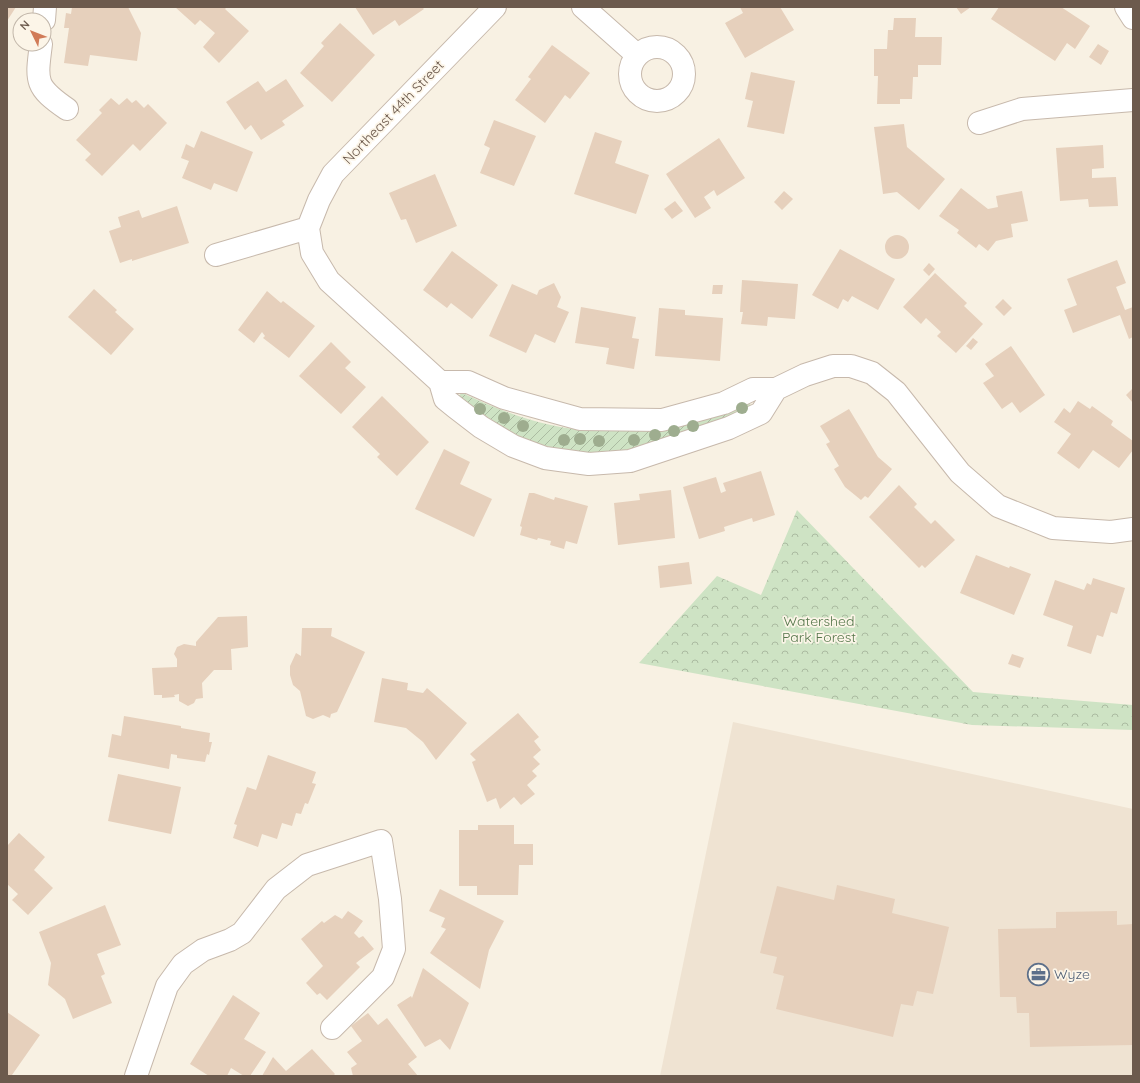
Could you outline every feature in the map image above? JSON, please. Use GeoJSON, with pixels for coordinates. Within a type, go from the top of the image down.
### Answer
{"type":"FeatureCollection","features":[{"type":"Feature","properties":{"kind":"street","name":"Northeast 44th Street"},"geometry":{"type":"LineString","coordinates":[[308,228],[333,174],[495,7]]}},
{"type":"Feature","properties":{"kind":"street"},"geometry":{"type":"LineString","coordinates":[[583,7],[637,55]]}},
{"type":"Feature","properties":{"kind":"street"},"geometry":{"type":"LineString","coordinates":[[1126,7],[1133,18]]}},
{"type":"Feature","properties":{"kind":"street"},"geometry":{"type":"LineString","coordinates":[[41,52],[39,77],[41,87],[48,96],[67,109]]}},
{"type":"Feature","properties":{"kind":"street"},"geometry":{"type":"LineString","coordinates":[[980,123],[1022,109],[1133,100]]}},
{"type":"Feature","properties":{"kind":"street"},"geometry":{"type":"LineString","coordinates":[[216,255],[308,228],[312,253],[329,281],[440,382],[445,399],[481,427],[513,446],[545,458],[589,464],[630,461],[671,449],[729,428],[760,413],[776,390]]}},
{"type":"Feature","properties":{"kind":"street"},"geometry":{"type":"LineString","coordinates":[[440,382],[468,382],[504,398],[580,418],[662,420],[724,403],[753,390],[776,390],[805,375],[833,366],[851,366],[872,373],[896,392],[960,473],[998,506],[1053,528],[1111,532],[1133,529]]}},
{"type":"Feature","properties":{"kind":"street"},"geometry":{"type":"LineString","coordinates":[[136,1076],[167,986],[183,964],[203,950],[230,940],[242,933],[276,889],[307,865],[381,842],[390,899],[394,949],[383,977],[332,1028]]}},
{"type":"Feature","properties":{"kind":"shaded area"},"geometry":{"type":"Polygon","coordinates":[[[733,722],[1133,809],[1133,1076],[660,1076],[733,722]]]}},
{"type":"Feature","properties":{"kind":"green space"},"geometry":{"type":"Polygon","coordinates":[[[462,393],[509,413],[542,423],[576,430],[593,431],[636,428],[713,413],[748,403],[751,405],[750,409],[652,446],[627,452],[598,453],[554,448],[520,437],[504,429],[458,396],[462,393]]]}},
{"type":"Feature","properties":{"kind":"green space","name":"Watershed Park Forest"},"geometry":{"type":"Polygon","coordinates":[[[797,510],[973,692],[1133,705],[1133,730],[972,725],[639,663],[717,576],[761,595],[797,510]]]}},
{"type":"Feature","properties":{"kind":"building"},"geometry":{"type":"Polygon","coordinates":[[[7,7],[16,7],[12,12],[7,21],[7,7]]]}},
{"type":"Feature","properties":{"kind":"building"},"geometry":{"type":"Polygon","coordinates":[[[72,7],[128,7],[141,33],[137,61],[90,55],[88,66],[64,63],[69,28],[64,28],[66,13],[71,14],[72,7]]]}},
{"type":"Feature","properties":{"kind":"building"},"geometry":{"type":"Polygon","coordinates":[[[175,7],[227,7],[225,9],[249,31],[219,63],[203,47],[215,33],[200,20],[195,25],[175,7]]]}},
{"type":"Feature","properties":{"kind":"building"},"geometry":{"type":"Polygon","coordinates":[[[355,7],[422,7],[424,9],[399,26],[395,20],[373,35],[355,7]]]}},
{"type":"Feature","properties":{"kind":"building"},"geometry":{"type":"Polygon","coordinates":[[[740,7],[780,7],[794,30],[745,58],[725,23],[743,13],[740,7]]]}},
{"type":"Feature","properties":{"kind":"building"},"geometry":{"type":"Polygon","coordinates":[[[956,7],[971,7],[961,14],[956,7]]]}},
{"type":"Feature","properties":{"kind":"building"},"geometry":{"type":"Polygon","coordinates":[[[999,7],[1061,7],[1090,26],[1075,49],[1067,43],[1055,61],[991,19],[999,7]]]}},
{"type":"Feature","properties":{"kind":"building"},"geometry":{"type":"Polygon","coordinates":[[[894,18],[916,18],[915,37],[942,37],[941,65],[918,65],[918,77],[913,77],[912,99],[900,99],[900,104],[877,104],[878,76],[874,76],[874,49],[887,49],[888,30],[893,30],[894,18]]]}},
{"type":"Feature","properties":{"kind":"building"},"geometry":{"type":"Polygon","coordinates":[[[340,23],[375,55],[332,102],[300,73],[324,46],[321,43],[340,23]]]}},
{"type":"Feature","properties":{"kind":"building"},"geometry":{"type":"Polygon","coordinates":[[[1098,44],[1109,51],[1101,65],[1089,57],[1098,44]]]}},
{"type":"Feature","properties":{"kind":"building"},"geometry":{"type":"Polygon","coordinates":[[[552,45],[590,73],[570,99],[565,95],[545,123],[515,100],[531,79],[528,77],[552,45]]]}},
{"type":"Feature","properties":{"kind":"building"},"geometry":{"type":"Polygon","coordinates":[[[751,72],[795,81],[784,134],[747,127],[753,101],[745,99],[751,72]]]}},
{"type":"Feature","properties":{"kind":"building"},"geometry":{"type":"Polygon","coordinates":[[[286,79],[304,106],[282,121],[285,125],[261,140],[251,125],[245,130],[226,102],[258,81],[266,92],[286,79]]]}},
{"type":"Feature","properties":{"kind":"building"},"geometry":{"type":"Polygon","coordinates":[[[111,98],[119,105],[127,98],[132,103],[136,100],[144,108],[148,104],[167,123],[140,151],[133,144],[102,176],[85,160],[91,154],[76,140],[102,113],[99,110],[111,98]]]}},
{"type":"Feature","properties":{"kind":"building"},"geometry":{"type":"Polygon","coordinates":[[[494,120],[536,136],[514,186],[480,173],[490,148],[484,145],[494,120]]]}},
{"type":"Feature","properties":{"kind":"building"},"geometry":{"type":"Polygon","coordinates":[[[904,124],[907,147],[945,179],[919,210],[897,192],[883,194],[874,127],[904,124]]]}},
{"type":"Feature","properties":{"kind":"building"},"geometry":{"type":"Polygon","coordinates":[[[201,131],[253,152],[237,192],[214,183],[211,190],[182,178],[189,161],[181,158],[186,144],[194,148],[201,131]]]}},
{"type":"Feature","properties":{"kind":"building"},"geometry":{"type":"Polygon","coordinates":[[[595,132],[622,141],[615,163],[649,175],[636,214],[574,194],[595,132]]]}},
{"type":"Feature","properties":{"kind":"building"},"geometry":{"type":"Polygon","coordinates":[[[719,138],[745,178],[717,196],[714,190],[704,197],[711,208],[695,218],[666,174],[719,138]]]}},
{"type":"Feature","properties":{"kind":"building"},"geometry":{"type":"Polygon","coordinates":[[[1103,145],[1104,168],[1092,169],[1092,178],[1116,177],[1118,206],[1089,207],[1088,199],[1060,201],[1056,148],[1103,145]]]}},
{"type":"Feature","properties":{"kind":"building"},"geometry":{"type":"Polygon","coordinates":[[[435,174],[457,226],[416,243],[406,219],[401,220],[389,193],[435,174]]]}},
{"type":"Feature","properties":{"kind":"building"},"geometry":{"type":"Polygon","coordinates":[[[961,188],[988,209],[998,207],[996,196],[1022,191],[1028,221],[1011,224],[1013,237],[996,241],[988,251],[979,244],[976,248],[957,233],[959,230],[939,216],[961,188]]]}},
{"type":"Feature","properties":{"kind":"building"},"geometry":{"type":"Polygon","coordinates":[[[784,191],[793,199],[782,210],[774,202],[784,191]]]}},
{"type":"Feature","properties":{"kind":"building"},"geometry":{"type":"Polygon","coordinates":[[[675,201],[683,211],[672,219],[664,209],[675,201]]]}},
{"type":"Feature","properties":{"kind":"building"},"geometry":{"type":"Polygon","coordinates":[[[177,206],[189,243],[132,261],[132,259],[120,263],[109,231],[121,227],[118,217],[139,210],[142,218],[177,206]]]}},
{"type":"Feature","properties":{"kind":"building"},"geometry":{"type":"Polygon","coordinates":[[[897,235],[902,236],[908,242],[908,252],[902,258],[897,259],[892,258],[886,252],[885,247],[886,242],[892,236],[897,235]]]}},
{"type":"Feature","properties":{"kind":"building"},"geometry":{"type":"Polygon","coordinates":[[[840,249],[895,279],[878,310],[852,296],[848,302],[843,299],[838,309],[812,295],[840,249]]]}},
{"type":"Feature","properties":{"kind":"building"},"geometry":{"type":"Polygon","coordinates":[[[452,251],[498,285],[472,319],[451,303],[447,308],[423,290],[452,251]]]}},
{"type":"Feature","properties":{"kind":"building"},"geometry":{"type":"Polygon","coordinates":[[[1117,260],[1126,283],[1116,287],[1125,310],[1133,307],[1133,337],[1129,339],[1120,315],[1073,333],[1064,310],[1077,305],[1067,279],[1117,260]]]}},
{"type":"Feature","properties":{"kind":"building"},"geometry":{"type":"Polygon","coordinates":[[[929,263],[935,269],[929,276],[923,270],[929,263]]]}},
{"type":"Feature","properties":{"kind":"building"},"geometry":{"type":"Polygon","coordinates":[[[935,273],[967,303],[964,306],[983,324],[956,353],[937,336],[941,332],[926,318],[921,324],[903,307],[935,273]]]}},
{"type":"Feature","properties":{"kind":"building"},"geometry":{"type":"Polygon","coordinates":[[[742,280],[798,284],[795,319],[768,317],[767,326],[741,324],[743,312],[740,312],[742,280]]]}},
{"type":"Feature","properties":{"kind":"building"},"geometry":{"type":"Polygon","coordinates":[[[554,283],[561,297],[557,307],[569,312],[555,343],[535,334],[526,353],[489,336],[512,284],[537,295],[539,290],[554,283]]]}},
{"type":"Feature","properties":{"kind":"building"},"geometry":{"type":"Polygon","coordinates":[[[713,285],[723,285],[722,294],[712,294],[713,285]]]}},
{"type":"Feature","properties":{"kind":"building"},"geometry":{"type":"Polygon","coordinates":[[[94,289],[117,310],[115,312],[134,329],[111,355],[68,317],[94,289]]]}},
{"type":"Feature","properties":{"kind":"building"},"geometry":{"type":"Polygon","coordinates":[[[267,291],[281,303],[283,301],[315,326],[289,358],[263,338],[265,336],[262,332],[254,343],[238,330],[267,291]]]}},
{"type":"Feature","properties":{"kind":"building"},"geometry":{"type":"Polygon","coordinates":[[[1003,299],[1012,308],[1004,316],[995,307],[1003,299]]]}},
{"type":"Feature","properties":{"kind":"building"},"geometry":{"type":"Polygon","coordinates":[[[581,307],[636,317],[632,338],[639,339],[634,369],[606,364],[609,348],[575,343],[581,307]]]}},
{"type":"Feature","properties":{"kind":"building"},"geometry":{"type":"Polygon","coordinates":[[[659,308],[685,310],[685,315],[723,318],[720,361],[655,356],[659,308]]]}},
{"type":"Feature","properties":{"kind":"building"},"geometry":{"type":"Polygon","coordinates":[[[973,338],[978,342],[971,350],[966,346],[973,338]]]}},
{"type":"Feature","properties":{"kind":"building"},"geometry":{"type":"Polygon","coordinates":[[[331,342],[351,362],[345,368],[366,387],[341,414],[299,376],[331,342]]]}},
{"type":"Feature","properties":{"kind":"building"},"geometry":{"type":"Polygon","coordinates":[[[1011,346],[1045,395],[1020,413],[1012,402],[1002,409],[983,383],[994,376],[985,364],[1011,346]]]}},
{"type":"Feature","properties":{"kind":"building"},"geometry":{"type":"Polygon","coordinates":[[[1133,388],[1133,403],[1126,395],[1133,388]]]}},
{"type":"Feature","properties":{"kind":"building"},"geometry":{"type":"Polygon","coordinates":[[[382,396],[429,442],[397,476],[377,457],[380,454],[352,427],[382,396]]]}},
{"type":"Feature","properties":{"kind":"building"},"geometry":{"type":"Polygon","coordinates":[[[1078,401],[1090,409],[1092,406],[1113,421],[1111,425],[1133,441],[1133,450],[1119,468],[1093,450],[1079,469],[1057,453],[1071,434],[1054,422],[1064,408],[1070,413],[1078,401]]]}},
{"type":"Feature","properties":{"kind":"building"},"geometry":{"type":"Polygon","coordinates":[[[849,409],[878,457],[892,469],[868,498],[865,496],[861,500],[845,487],[834,469],[839,466],[826,444],[830,442],[820,426],[849,409]]]}},
{"type":"Feature","properties":{"kind":"building"},"geometry":{"type":"Polygon","coordinates":[[[444,449],[470,462],[460,484],[492,499],[474,537],[415,509],[444,449]]]}},
{"type":"Feature","properties":{"kind":"building"},"geometry":{"type":"Polygon","coordinates":[[[761,471],[775,515],[753,522],[752,518],[724,527],[725,531],[699,539],[683,487],[716,477],[721,493],[726,491],[723,483],[761,471]]]}},
{"type":"Feature","properties":{"kind":"building"},"geometry":{"type":"Polygon","coordinates":[[[899,485],[917,504],[914,507],[931,524],[935,520],[955,540],[925,568],[922,565],[919,568],[869,517],[899,485]]]}},
{"type":"Feature","properties":{"kind":"building"},"geometry":{"type":"Polygon","coordinates":[[[671,490],[675,538],[618,545],[614,503],[640,500],[639,494],[671,490]]]}},
{"type":"Feature","properties":{"kind":"building"},"geometry":{"type":"Polygon","coordinates":[[[529,493],[534,493],[554,500],[555,497],[588,506],[577,544],[566,541],[564,549],[550,545],[551,541],[538,538],[537,540],[520,535],[522,527],[520,526],[529,493]]]}},
{"type":"Feature","properties":{"kind":"building"},"geometry":{"type":"Polygon","coordinates":[[[976,555],[1009,568],[1010,566],[1031,574],[1014,615],[960,593],[976,555]]]}},
{"type":"Feature","properties":{"kind":"building"},"geometry":{"type":"Polygon","coordinates":[[[689,562],[692,584],[660,588],[658,566],[689,562]]]}},
{"type":"Feature","properties":{"kind":"building"},"geometry":{"type":"Polygon","coordinates":[[[1093,578],[1125,588],[1117,614],[1111,612],[1103,637],[1097,635],[1091,654],[1067,646],[1073,626],[1043,615],[1055,580],[1084,590],[1087,583],[1091,585],[1093,578]]]}},
{"type":"Feature","properties":{"kind":"building"},"geometry":{"type":"Polygon","coordinates":[[[247,616],[248,647],[231,649],[232,670],[214,670],[202,683],[203,698],[196,699],[194,703],[188,706],[179,701],[179,694],[174,695],[175,697],[162,698],[162,695],[154,695],[152,668],[177,667],[177,659],[174,654],[177,647],[184,644],[196,646],[196,642],[218,617],[247,616]]]}},
{"type":"Feature","properties":{"kind":"building"},"geometry":{"type":"Polygon","coordinates":[[[302,628],[332,628],[331,636],[365,652],[337,712],[331,714],[330,718],[323,715],[313,719],[306,716],[300,691],[293,685],[290,675],[290,666],[296,653],[301,656],[302,628]]]}},
{"type":"Feature","properties":{"kind":"building"},"geometry":{"type":"Polygon","coordinates":[[[1012,654],[1024,658],[1020,668],[1008,664],[1012,654]]]}},
{"type":"Feature","properties":{"kind":"building"},"geometry":{"type":"Polygon","coordinates":[[[382,678],[408,683],[407,690],[423,693],[427,688],[467,723],[436,760],[423,742],[406,728],[374,722],[382,678]]]}},
{"type":"Feature","properties":{"kind":"building"},"geometry":{"type":"Polygon","coordinates":[[[518,713],[539,737],[534,741],[541,750],[533,757],[540,764],[532,771],[537,776],[527,785],[535,794],[521,805],[514,797],[500,809],[496,798],[487,802],[472,762],[476,760],[470,754],[518,713]]]}},
{"type":"Feature","properties":{"kind":"building"},"geometry":{"type":"Polygon","coordinates":[[[124,716],[181,726],[181,728],[210,733],[209,742],[212,742],[209,755],[207,754],[205,762],[177,758],[177,755],[171,754],[169,769],[108,757],[112,734],[121,736],[124,716]]]}},
{"type":"Feature","properties":{"kind":"building"},"geometry":{"type":"Polygon","coordinates":[[[268,755],[316,772],[312,783],[316,784],[308,804],[305,803],[301,814],[296,813],[292,826],[282,823],[277,839],[262,834],[258,847],[233,838],[237,825],[234,824],[247,787],[256,790],[268,755]]]}},
{"type":"Feature","properties":{"kind":"building"},"geometry":{"type":"Polygon","coordinates":[[[118,774],[181,787],[171,834],[108,821],[118,774]]]}},
{"type":"Feature","properties":{"kind":"building"},"geometry":{"type":"Polygon","coordinates":[[[478,825],[514,825],[514,844],[533,844],[533,865],[519,865],[518,895],[477,895],[477,886],[459,886],[459,830],[478,830],[478,825]]]}},
{"type":"Feature","properties":{"kind":"building"},"geometry":{"type":"Polygon","coordinates":[[[19,833],[45,857],[34,870],[53,888],[28,915],[12,900],[18,894],[7,884],[7,846],[19,833]]]}},
{"type":"Feature","properties":{"kind":"building"},"geometry":{"type":"Polygon","coordinates":[[[837,885],[895,899],[892,913],[949,927],[933,994],[917,991],[913,1006],[901,1004],[893,1037],[776,1009],[784,976],[773,973],[777,957],[760,953],[777,886],[834,900],[837,885]]]}},
{"type":"Feature","properties":{"kind":"building"},"geometry":{"type":"Polygon","coordinates":[[[440,889],[504,921],[489,950],[480,989],[430,953],[446,929],[441,927],[445,918],[429,911],[440,889]]]}},
{"type":"Feature","properties":{"kind":"building"},"geometry":{"type":"Polygon","coordinates":[[[105,905],[121,945],[97,954],[105,974],[101,976],[112,1003],[73,1019],[65,999],[48,985],[51,963],[39,932],[105,905]]]}},
{"type":"Feature","properties":{"kind":"building"},"geometry":{"type":"Polygon","coordinates":[[[348,911],[363,921],[354,933],[359,938],[363,936],[374,949],[356,963],[360,967],[327,1000],[320,993],[317,995],[306,983],[323,966],[301,939],[322,921],[324,923],[335,915],[342,919],[348,911]]]}},
{"type":"Feature","properties":{"kind":"building"},"geometry":{"type":"Polygon","coordinates":[[[1117,911],[1117,925],[1133,924],[1133,1045],[1030,1047],[1029,1013],[1017,1013],[1016,997],[1000,997],[998,929],[1056,928],[1056,912],[1117,911]]]}},
{"type":"Feature","properties":{"kind":"building"},"geometry":{"type":"Polygon","coordinates":[[[423,968],[469,1003],[450,1050],[440,1039],[425,1047],[397,1005],[411,996],[412,998],[423,968]]]}},
{"type":"Feature","properties":{"kind":"building"},"geometry":{"type":"Polygon","coordinates":[[[233,995],[260,1013],[244,1039],[266,1052],[250,1076],[244,1076],[231,1068],[227,1076],[209,1076],[190,1064],[233,995]]]}},
{"type":"Feature","properties":{"kind":"building"},"geometry":{"type":"Polygon","coordinates":[[[7,1012],[40,1035],[12,1075],[13,1076],[7,1076],[7,1012]]]}},
{"type":"Feature","properties":{"kind":"building"},"geometry":{"type":"Polygon","coordinates":[[[368,1013],[378,1025],[387,1018],[417,1057],[408,1064],[418,1076],[353,1076],[351,1068],[357,1064],[347,1052],[362,1041],[351,1026],[368,1013]]]}},
{"type":"Feature","properties":{"kind":"building"},"geometry":{"type":"Polygon","coordinates":[[[312,1049],[335,1074],[333,1076],[262,1076],[273,1057],[286,1071],[312,1049]]]}},
{"type":"Feature","properties":{"kind":"place","name":"Wyze"},"geometry":{"type":"Point","coordinates":[1039,974]}}]}
